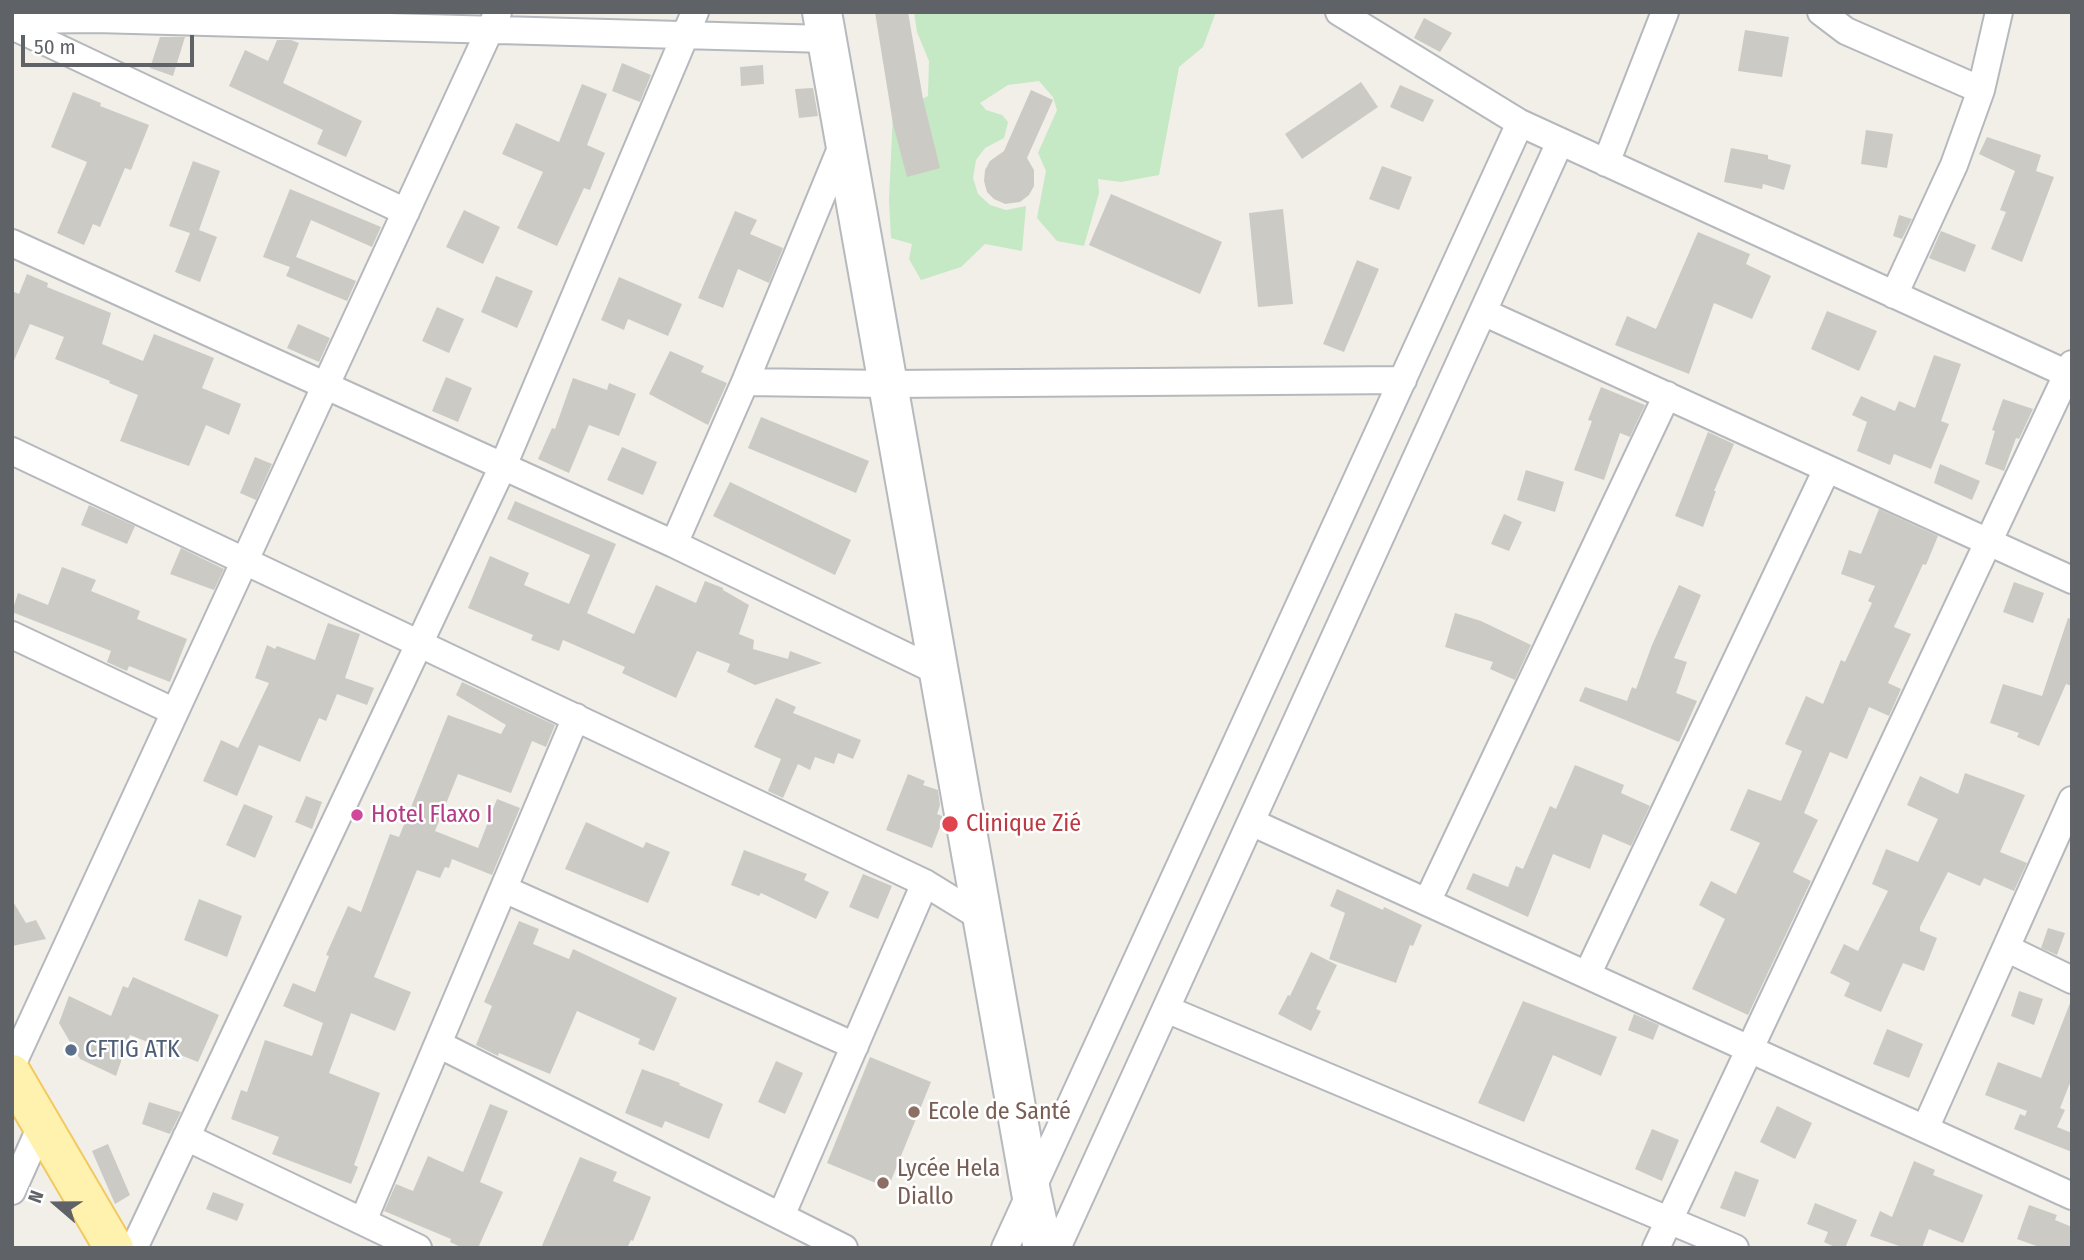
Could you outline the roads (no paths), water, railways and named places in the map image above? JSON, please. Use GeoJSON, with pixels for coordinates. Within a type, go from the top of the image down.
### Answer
{"type":"FeatureCollection","features":[{"type":"Feature","properties":{"kind":"main road"},"geometry":{"type":"LineString","coordinates":[[12,1074],[114,1248]]}},
{"type":"Feature","properties":{"kind":"street"},"geometry":{"type":"LineString","coordinates":[[1339,12],[1520,123],[1894,295],[2070,371],[1987,541],[1656,1248]]}},
{"type":"Feature","properties":{"kind":"street"},"geometry":{"type":"LineString","coordinates":[[1606,163],[1665,12]]}},
{"type":"Feature","properties":{"kind":"street"},"geometry":{"type":"LineString","coordinates":[[1821,12],[1846,32],[1981,90]]}},
{"type":"Feature","properties":{"kind":"street"},"geometry":{"type":"LineString","coordinates":[[1894,295],[1954,165],[1981,90],[1999,12]]}},
{"type":"Feature","properties":{"kind":"street"},"geometry":{"type":"LineString","coordinates":[[79,58],[98,16]]}},
{"type":"Feature","properties":{"kind":"street"},"geometry":{"type":"LineString","coordinates":[[12,20],[98,16],[825,25],[982,918],[1043,1248]]}},
{"type":"Feature","properties":{"kind":"street"},"geometry":{"type":"LineString","coordinates":[[12,1065],[494,20]]}},
{"type":"Feature","properties":{"kind":"street"},"geometry":{"type":"LineString","coordinates":[[134,1248],[503,466],[690,23]]}},
{"type":"Feature","properties":{"kind":"street"},"geometry":{"type":"LineString","coordinates":[[12,26],[406,212]]}},
{"type":"Feature","properties":{"kind":"street"},"geometry":{"type":"LineString","coordinates":[[1005,1248],[1520,123]]}},
{"type":"Feature","properties":{"kind":"street"},"geometry":{"type":"LineString","coordinates":[[674,544],[745,382],[845,139]]}},
{"type":"Feature","properties":{"kind":"street"},"geometry":{"type":"LineString","coordinates":[[1057,1248],[1560,142]]}},
{"type":"Feature","properties":{"kind":"street"},"geometry":{"type":"LineString","coordinates":[[12,243],[674,544],[939,672]]}},
{"type":"Feature","properties":{"kind":"street"},"geometry":{"type":"LineString","coordinates":[[1483,312],[2072,580]]}},
{"type":"Feature","properties":{"kind":"street"},"geometry":{"type":"LineString","coordinates":[[745,382],[888,384],[1403,380]]}},
{"type":"Feature","properties":{"kind":"street"},"geometry":{"type":"LineString","coordinates":[[1427,902],[1667,395]]}},
{"type":"Feature","properties":{"kind":"street"},"geometry":{"type":"LineString","coordinates":[[12,450],[925,883],[982,918]]}},
{"type":"Feature","properties":{"kind":"street"},"geometry":{"type":"LineString","coordinates":[[1587,975],[1827,468]]}},
{"type":"Feature","properties":{"kind":"street"},"geometry":{"type":"LineString","coordinates":[[12,635],[175,712]]}},
{"type":"Feature","properties":{"kind":"street"},"geometry":{"type":"LineString","coordinates":[[363,1222],[576,717]]}},
{"type":"Feature","properties":{"kind":"street"},"geometry":{"type":"LineString","coordinates":[[1925,1129],[2072,800]]}},
{"type":"Feature","properties":{"kind":"street"},"geometry":{"type":"LineString","coordinates":[[1251,822],[2072,1196]]}},
{"type":"Feature","properties":{"kind":"street"},"geometry":{"type":"LineString","coordinates":[[781,1216],[925,883]]}},
{"type":"Feature","properties":{"kind":"street"},"geometry":{"type":"LineString","coordinates":[[504,889],[855,1046]]}},
{"type":"Feature","properties":{"kind":"street"},"geometry":{"type":"LineString","coordinates":[[2006,948],[2072,979]]}},
{"type":"Feature","properties":{"kind":"street"},"geometry":{"type":"LineString","coordinates":[[1166,1009],[1735,1248]]}},
{"type":"Feature","properties":{"kind":"street"},"geometry":{"type":"LineString","coordinates":[[438,1044],[844,1248]]}},
{"type":"Feature","properties":{"kind":"street"},"geometry":{"type":"LineString","coordinates":[[12,1191],[42,1124]]}},
{"type":"Feature","properties":{"kind":"street"},"geometry":{"type":"LineString","coordinates":[[186,1137],[418,1248]]}},
{"type":"Feature","properties":{"kind":"place","name":"Hotel Flaxo I"},"geometry":{"type":"Point","coordinates":[357,815]}},
{"type":"Feature","properties":{"kind":"place","name":"Clinique Zié"},"geometry":{"type":"Point","coordinates":[950,824]}},
{"type":"Feature","properties":{"kind":"place","name":"CFTIG ATK"},"geometry":{"type":"Point","coordinates":[71,1050]}},
{"type":"Feature","properties":{"kind":"place","name":"Ecole de Santé"},"geometry":{"type":"Point","coordinates":[914,1112]}},
{"type":"Feature","properties":{"kind":"place","name":"Lycée Hela Diallo"},"geometry":{"type":"Point","coordinates":[883,1183]}}]}
